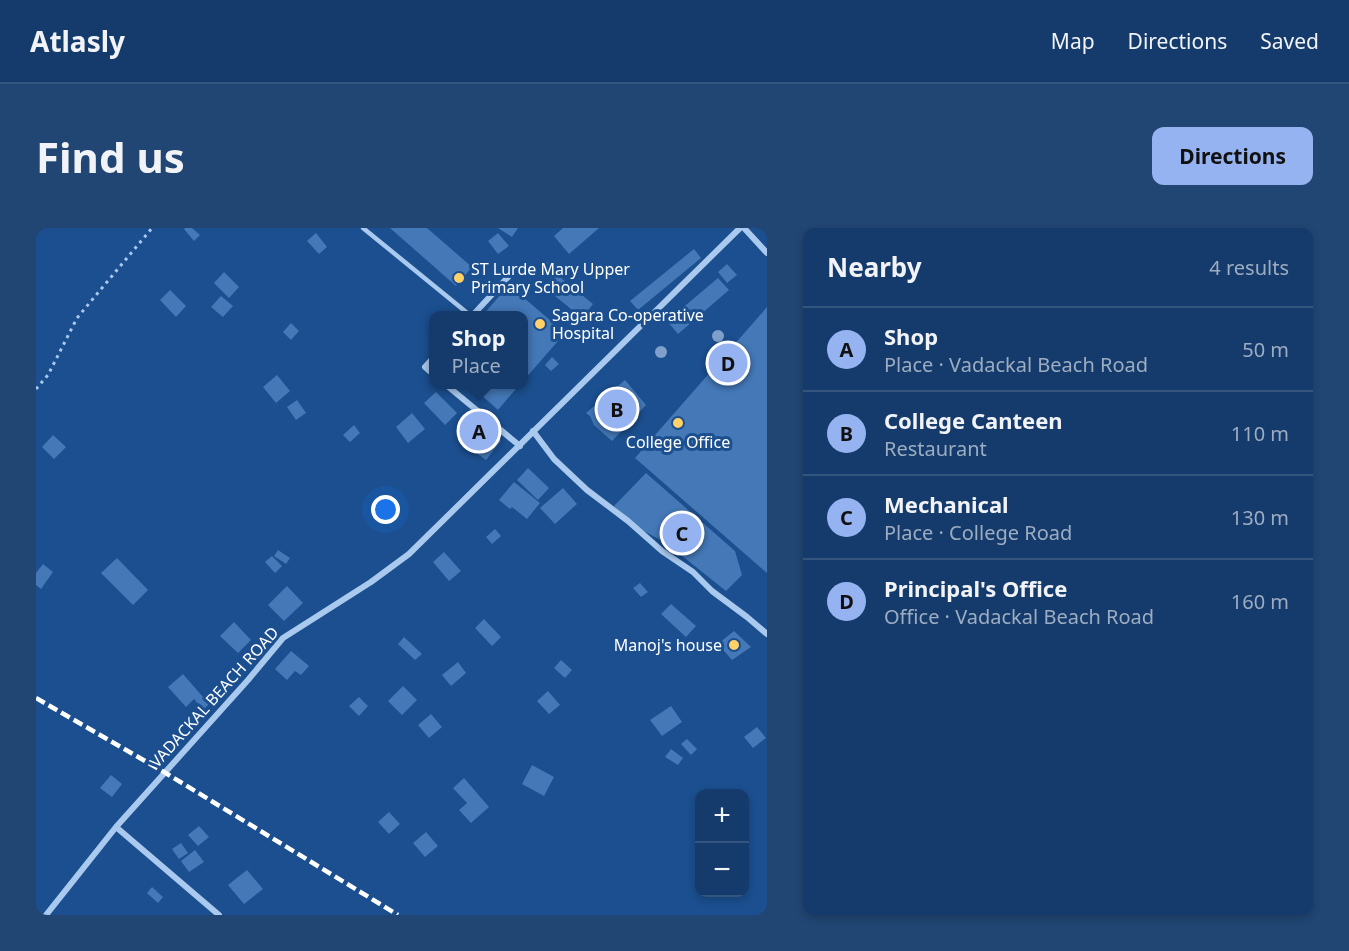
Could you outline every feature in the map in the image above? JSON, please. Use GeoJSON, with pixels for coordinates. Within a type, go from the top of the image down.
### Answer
{"type":"FeatureCollection","features":[{"type":"Feature","properties":{"kind":"street"},"geometry":{"type":"LineString","coordinates":[[742,228],[767,253]]}},
{"type":"Feature","properties":{"kind":"street","name":"VADACKAL BEACH ROAD"},"geometry":{"type":"LineString","coordinates":[[46,915],[116,827],[283,638],[371,582],[409,554],[742,228]]}},
{"type":"Feature","properties":{"kind":"street"},"geometry":{"type":"LineString","coordinates":[[476,311],[509,276]]}},
{"type":"Feature","properties":{"kind":"street"},"geometry":{"type":"LineString","coordinates":[[451,389],[520,446]]}},
{"type":"Feature","properties":{"kind":"street"},"geometry":{"type":"LineString","coordinates":[[533,431],[554,459],[587,490],[628,521],[662,551],[693,572],[712,591],[767,634]]}},
{"type":"Feature","properties":{"kind":"street"},"geometry":{"type":"LineString","coordinates":[[116,827],[219,915]]}},
{"type":"Feature","properties":{"kind":"lane"},"geometry":{"type":"LineString","coordinates":[[363,228],[467,311]]}},
{"type":"Feature","properties":{"kind":"path"},"geometry":{"type":"LineString","coordinates":[[36,389],[48,375],[76,318],[152,228]]}},
{"type":"Feature","properties":{"kind":"building"},"geometry":{"type":"Polygon","coordinates":[[[185,228],[192,228],[200,235],[194,241],[185,228]]]}},
{"type":"Feature","properties":{"kind":"building"},"geometry":{"type":"Polygon","coordinates":[[[390,228],[427,228],[472,267],[456,286],[390,228]]]}},
{"type":"Feature","properties":{"kind":"building"},"geometry":{"type":"Polygon","coordinates":[[[498,228],[518,228],[512,237],[498,228]]]}},
{"type":"Feature","properties":{"kind":"building"},"geometry":{"type":"Polygon","coordinates":[[[563,228],[599,228],[569,254],[554,236],[563,228]]]}},
{"type":"Feature","properties":{"kind":"building"},"geometry":{"type":"Polygon","coordinates":[[[316,233],[327,247],[319,254],[307,241],[316,233]]]}},
{"type":"Feature","properties":{"kind":"building"},"geometry":{"type":"Polygon","coordinates":[[[498,233],[509,246],[498,254],[488,241],[498,233]]]}},
{"type":"Feature","properties":{"kind":"building"},"geometry":{"type":"Polygon","coordinates":[[[694,249],[701,258],[638,310],[630,301],[694,249]]]}},
{"type":"Feature","properties":{"kind":"building"},"geometry":{"type":"Polygon","coordinates":[[[548,262],[554,269],[546,276],[540,269],[548,262]]]}},
{"type":"Feature","properties":{"kind":"building"},"geometry":{"type":"Polygon","coordinates":[[[727,264],[737,275],[727,283],[718,272],[727,264]]]}},
{"type":"Feature","properties":{"kind":"building"},"geometry":{"type":"Polygon","coordinates":[[[224,272],[239,287],[229,298],[214,283],[224,272]]]}},
{"type":"Feature","properties":{"kind":"building"},"geometry":{"type":"Polygon","coordinates":[[[555,273],[593,304],[582,318],[544,287],[555,273]]]}},
{"type":"Feature","properties":{"kind":"building"},"geometry":{"type":"Polygon","coordinates":[[[718,278],[729,290],[678,334],[667,321],[718,278]]]}},
{"type":"Feature","properties":{"kind":"building","name":"Sagara Co-operative Hospital"},"geometry":{"type":"Polygon","coordinates":[[[509,285],[565,333],[528,375],[528,311],[486,311],[509,285]]]}},
{"type":"Feature","properties":{"kind":"building"},"geometry":{"type":"Polygon","coordinates":[[[170,290],[186,306],[176,317],[160,300],[170,290]]]}},
{"type":"Feature","properties":{"kind":"building"},"geometry":{"type":"Polygon","coordinates":[[[221,296],[233,306],[223,317],[211,307],[221,296]]]}},
{"type":"Feature","properties":{"kind":"building"},"geometry":{"type":"Polygon","coordinates":[[[767,307],[767,573],[635,458],[767,307]]]}},
{"type":"Feature","properties":{"kind":"building"},"geometry":{"type":"Polygon","coordinates":[[[291,323],[299,331],[291,340],[283,332],[291,323]]]}},
{"type":"Feature","properties":{"kind":"building"},"geometry":{"type":"Polygon","coordinates":[[[552,357],[559,364],[551,371],[545,365],[552,357]]]}},
{"type":"Feature","properties":{"kind":"building"},"geometry":{"type":"Polygon","coordinates":[[[277,375],[290,391],[276,403],[263,387],[277,375]]]}},
{"type":"Feature","properties":{"kind":"building"},"geometry":{"type":"Polygon","coordinates":[[[625,380],[646,405],[612,441],[594,425],[586,413],[625,380]]]}},
{"type":"Feature","properties":{"kind":"building"},"geometry":{"type":"Polygon","coordinates":[[[475,389],[516,389],[498,410],[475,389]]]}},
{"type":"Feature","properties":{"kind":"building"},"geometry":{"type":"Polygon","coordinates":[[[436,392],[457,413],[445,425],[424,403],[436,392]]]}},
{"type":"Feature","properties":{"kind":"building"},"geometry":{"type":"Polygon","coordinates":[[[297,400],[306,413],[296,420],[287,407],[297,400]]]}},
{"type":"Feature","properties":{"kind":"building"},"geometry":{"type":"Polygon","coordinates":[[[412,413],[425,429],[408,443],[396,427],[412,413]]]}},
{"type":"Feature","properties":{"kind":"building"},"geometry":{"type":"Polygon","coordinates":[[[476,421],[501,441],[486,460],[461,442],[476,421]]]}},
{"type":"Feature","properties":{"kind":"building"},"geometry":{"type":"Polygon","coordinates":[[[354,425],[360,433],[350,442],[343,435],[354,425]]]}},
{"type":"Feature","properties":{"kind":"building"},"geometry":{"type":"Polygon","coordinates":[[[53,435],[66,447],[54,459],[42,447],[53,435]]]}},
{"type":"Feature","properties":{"kind":"building"},"geometry":{"type":"Polygon","coordinates":[[[528,468],[549,488],[538,500],[517,480],[528,468]]]}},
{"type":"Feature","properties":{"kind":"building"},"geometry":{"type":"Polygon","coordinates":[[[646,473],[735,551],[742,575],[726,591],[666,543],[631,524],[614,506],[646,473]]]}},
{"type":"Feature","properties":{"kind":"building"},"geometry":{"type":"Polygon","coordinates":[[[514,482],[540,503],[527,519],[499,500],[514,482]]]}},
{"type":"Feature","properties":{"kind":"building"},"geometry":{"type":"Polygon","coordinates":[[[563,488],[577,504],[555,524],[540,508],[563,488]]]}},
{"type":"Feature","properties":{"kind":"building"},"geometry":{"type":"Polygon","coordinates":[[[495,529],[501,536],[492,544],[486,537],[495,529]]]}},
{"type":"Feature","properties":{"kind":"building"},"geometry":{"type":"Polygon","coordinates":[[[278,550],[290,558],[286,564],[274,556],[278,550]]]}},
{"type":"Feature","properties":{"kind":"building"},"geometry":{"type":"Polygon","coordinates":[[[444,552],[461,571],[449,581],[433,562],[444,552]]]}},
{"type":"Feature","properties":{"kind":"building"},"geometry":{"type":"Polygon","coordinates":[[[272,556],[282,566],[275,573],[265,562],[272,556]]]}},
{"type":"Feature","properties":{"kind":"building"},"geometry":{"type":"Polygon","coordinates":[[[117,558],[148,590],[133,605],[101,573],[117,558]]]}},
{"type":"Feature","properties":{"kind":"building"},"geometry":{"type":"Polygon","coordinates":[[[43,564],[53,572],[41,589],[36,585],[36,573],[43,564]]]}},
{"type":"Feature","properties":{"kind":"building"},"geometry":{"type":"Polygon","coordinates":[[[640,583],[648,592],[641,597],[633,588],[640,583]]]}},
{"type":"Feature","properties":{"kind":"building"},"geometry":{"type":"Polygon","coordinates":[[[287,586],[303,603],[284,621],[268,605],[287,586]]]}},
{"type":"Feature","properties":{"kind":"building"},"geometry":{"type":"Polygon","coordinates":[[[671,604],[696,626],[686,637],[661,614],[671,604]]]}},
{"type":"Feature","properties":{"kind":"building"},"geometry":{"type":"Polygon","coordinates":[[[484,619],[501,637],[492,646],[475,628],[484,619]]]}},
{"type":"Feature","properties":{"kind":"building"},"geometry":{"type":"Polygon","coordinates":[[[234,622],[251,640],[238,653],[220,636],[234,622]]]}},
{"type":"Feature","properties":{"kind":"building","name":"Manoj's house"},"geometry":{"type":"Polygon","coordinates":[[[734,631],[751,647],[732,660],[718,644],[734,631]]]}},
{"type":"Feature","properties":{"kind":"building"},"geometry":{"type":"Polygon","coordinates":[[[404,637],[422,654],[415,660],[398,644],[404,637]]]}},
{"type":"Feature","properties":{"kind":"building"},"geometry":{"type":"Polygon","coordinates":[[[291,651],[309,666],[301,675],[295,671],[287,680],[275,669],[291,651]]]}},
{"type":"Feature","properties":{"kind":"building"},"geometry":{"type":"Polygon","coordinates":[[[561,660],[572,670],[565,678],[554,668],[561,660]]]}},
{"type":"Feature","properties":{"kind":"building"},"geometry":{"type":"Polygon","coordinates":[[[458,662],[466,673],[451,686],[442,675],[458,662]]]}},
{"type":"Feature","properties":{"kind":"building"},"geometry":{"type":"Polygon","coordinates":[[[183,674],[209,704],[203,710],[194,699],[186,707],[168,687],[183,674]]]}},
{"type":"Feature","properties":{"kind":"building"},"geometry":{"type":"Polygon","coordinates":[[[403,686],[417,700],[402,715],[388,701],[403,686]]]}},
{"type":"Feature","properties":{"kind":"building"},"geometry":{"type":"Polygon","coordinates":[[[548,691],[560,705],[549,714],[537,701],[548,691]]]}},
{"type":"Feature","properties":{"kind":"building"},"geometry":{"type":"Polygon","coordinates":[[[359,697],[368,706],[359,716],[349,706],[359,697]]]}},
{"type":"Feature","properties":{"kind":"building"},"geometry":{"type":"Polygon","coordinates":[[[671,706],[682,722],[662,736],[650,720],[671,706]]]}},
{"type":"Feature","properties":{"kind":"building"},"geometry":{"type":"Polygon","coordinates":[[[431,714],[442,727],[429,738],[418,725],[431,714]]]}},
{"type":"Feature","properties":{"kind":"building"},"geometry":{"type":"Polygon","coordinates":[[[757,727],[766,738],[753,748],[744,737],[757,727]]]}},
{"type":"Feature","properties":{"kind":"building"},"geometry":{"type":"Polygon","coordinates":[[[687,739],[697,749],[691,755],[681,744],[687,739]]]}},
{"type":"Feature","properties":{"kind":"building"},"geometry":{"type":"Polygon","coordinates":[[[671,749],[683,758],[678,765],[665,757],[671,749]]]}},
{"type":"Feature","properties":{"kind":"building"},"geometry":{"type":"Polygon","coordinates":[[[532,765],[554,777],[544,796],[522,784],[532,765]]]}},
{"type":"Feature","properties":{"kind":"building"},"geometry":{"type":"Polygon","coordinates":[[[111,775],[122,784],[112,797],[100,788],[111,775]]]}},
{"type":"Feature","properties":{"kind":"building"},"geometry":{"type":"Polygon","coordinates":[[[464,778],[489,807],[471,823],[459,810],[467,803],[453,788],[464,778]]]}},
{"type":"Feature","properties":{"kind":"building"},"geometry":{"type":"Polygon","coordinates":[[[389,812],[400,824],[389,834],[378,822],[389,812]]]}},
{"type":"Feature","properties":{"kind":"building"},"geometry":{"type":"Polygon","coordinates":[[[199,826],[209,837],[198,846],[188,835],[199,826]]]}},
{"type":"Feature","properties":{"kind":"building"},"geometry":{"type":"Polygon","coordinates":[[[426,832],[438,846],[425,857],[413,843],[426,832]]]}},
{"type":"Feature","properties":{"kind":"building"},"geometry":{"type":"Polygon","coordinates":[[[181,843],[188,853],[179,859],[172,849],[181,843]]]}},
{"type":"Feature","properties":{"kind":"building"},"geometry":{"type":"Polygon","coordinates":[[[195,850],[204,862],[189,872],[181,861],[195,850]]]}},
{"type":"Feature","properties":{"kind":"building"},"geometry":{"type":"Polygon","coordinates":[[[247,870],[263,889],[244,904],[228,885],[247,870]]]}},
{"type":"Feature","properties":{"kind":"building"},"geometry":{"type":"Polygon","coordinates":[[[152,887],[163,897],[158,903],[147,893],[152,887]]]}},
{"type":"Feature","properties":{"kind":"railway"},"geometry":{"type":"LineString","coordinates":[[36,698],[164,772],[398,915]]}},
{"type":"Feature","properties":{"kind":"place","name":"ST Lurde Mary Upper Primary School"},"geometry":{"type":"Point","coordinates":[459,278]}},
{"type":"Feature","properties":{"kind":"place","name":"Sagara Co-operative Hospital"},"geometry":{"type":"Point","coordinates":[540,324]}},
{"type":"Feature","properties":{"kind":"place","name":"Principal's Office"},"geometry":{"type":"Point","coordinates":[728,363]}},
{"type":"Feature","properties":{"kind":"place","name":"College Canteen"},"geometry":{"type":"Point","coordinates":[617,409]}},
{"type":"Feature","properties":{"kind":"place","name":"College Office"},"geometry":{"type":"Point","coordinates":[678,423]}},
{"type":"Feature","properties":{"kind":"place","name":"Shop"},"geometry":{"type":"Point","coordinates":[479,431]}},
{"type":"Feature","properties":{"kind":"place","name":"Mechanical"},"geometry":{"type":"Point","coordinates":[682,533]}},
{"type":"Feature","properties":{"kind":"place","name":"Manoj's house"},"geometry":{"type":"Point","coordinates":[734,645]}}]}
